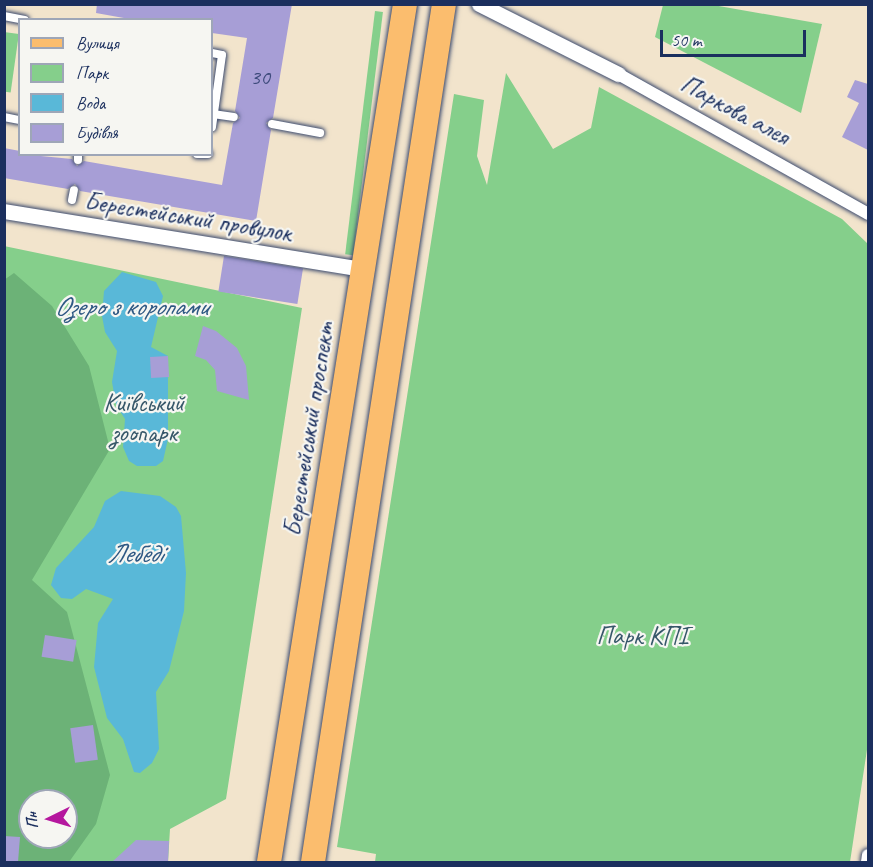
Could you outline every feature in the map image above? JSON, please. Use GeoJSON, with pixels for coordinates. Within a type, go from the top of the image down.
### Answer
{"type":"FeatureCollection","features":[{"type":"Feature","properties":{"kind":"main road","name":"Берестейський проспект"},"geometry":{"type":"LineString","coordinates":[[268,862],[405,4]]}},
{"type":"Feature","properties":{"kind":"main road"},"geometry":{"type":"LineString","coordinates":[[313,862],[444,4]]}},
{"type":"Feature","properties":{"kind":"street","name":"Паркова алея"},"geometry":{"type":"LineString","coordinates":[[480,4],[618,74],[828,187],[868,214]]}},
{"type":"Feature","properties":{"kind":"street","name":"Берестейський провулок"},"geometry":{"type":"LineString","coordinates":[[4,211],[363,269]]}},
{"type":"Feature","properties":{"kind":"street"},"geometry":{"type":"LineString","coordinates":[[867,862],[868,855]]}},
{"type":"Feature","properties":{"kind":"lane"},"geometry":{"type":"LineString","coordinates":[[213,53],[222,55],[213,114],[234,117]]}},
{"type":"Feature","properties":{"kind":"lane"},"geometry":{"type":"LineString","coordinates":[[272,124],[320,133]]}},
{"type":"Feature","properties":{"kind":"lane"},"geometry":{"type":"LineString","coordinates":[[72,200],[74,190]]}},
{"type":"Feature","properties":{"kind":"green space"},"geometry":{"type":"Polygon","coordinates":[[[663,5],[713,5],[822,24],[801,113],[655,37],[663,5]]]}},
{"type":"Feature","properties":{"kind":"green space"},"geometry":{"type":"Polygon","coordinates":[[[375,11],[383,12],[353,255],[345,254],[375,11]]]}},
{"type":"Feature","properties":{"kind":"green space"},"geometry":{"type":"Polygon","coordinates":[[[4,32],[18,34],[11,93],[4,92],[4,32]]]}},
{"type":"Feature","properties":{"kind":"green space","name":"Парк КПІ"},"geometry":{"type":"Polygon","coordinates":[[[506,73],[553,149],[591,128],[599,87],[842,219],[868,244],[868,743],[850,862],[375,862],[376,854],[337,847],[454,94],[484,100],[477,156],[487,185],[506,73]]]}},
{"type":"Feature","properties":{"kind":"green space","name":"Київський зоопарк"},"geometry":{"type":"Polygon","coordinates":[[[4,246],[302,308],[226,799],[170,829],[168,862],[5,862],[4,246]]]}},
{"type":"Feature","properties":{"kind":"green space"},"geometry":{"type":"Polygon","coordinates":[[[14,273],[52,306],[89,366],[110,449],[32,580],[67,612],[110,775],[96,824],[69,862],[5,862],[4,280],[14,273]]]}},
{"type":"Feature","properties":{"kind":"water","name":"Озеро з коропами"},"geometry":{"type":"Polygon","coordinates":[[[122,272],[156,282],[163,296],[151,347],[168,356],[168,439],[163,461],[156,466],[137,466],[129,461],[123,447],[125,419],[116,405],[112,382],[117,351],[105,332],[102,316],[104,291],[122,272]]]}},
{"type":"Feature","properties":{"kind":"water","name":"Лебеді"},"geometry":{"type":"Polygon","coordinates":[[[121,491],[160,496],[176,507],[181,516],[186,573],[184,611],[169,671],[156,692],[159,749],[152,763],[140,773],[134,772],[123,739],[107,718],[94,667],[98,623],[113,599],[86,589],[72,599],[61,598],[51,585],[56,568],[94,527],[105,501],[121,491]]]}},
{"type":"Feature","properties":{"kind":"building"},"geometry":{"type":"Polygon","coordinates":[[[97,4],[292,4],[273,118],[266,123],[271,130],[256,221],[80,191],[75,184],[68,189],[4,178],[4,148],[18,151],[18,156],[72,159],[77,166],[84,161],[222,185],[233,123],[240,118],[235,111],[247,38],[213,33],[213,18],[124,18],[96,13],[97,4]]]}},
{"type":"Feature","properties":{"kind":"building"},"geometry":{"type":"Polygon","coordinates":[[[855,80],[868,84],[868,150],[842,137],[859,103],[847,97],[855,80]]]}},
{"type":"Feature","properties":{"kind":"building"},"geometry":{"type":"Polygon","coordinates":[[[224,256],[303,269],[297,304],[218,292],[224,256]]]}},
{"type":"Feature","properties":{"kind":"building"},"geometry":{"type":"Polygon","coordinates":[[[203,326],[216,331],[237,348],[246,366],[249,400],[217,391],[215,370],[206,360],[195,356],[203,326]]]}},
{"type":"Feature","properties":{"kind":"building"},"geometry":{"type":"Polygon","coordinates":[[[168,356],[169,377],[151,378],[150,357],[168,356]]]}},
{"type":"Feature","properties":{"kind":"building"},"geometry":{"type":"Polygon","coordinates":[[[45,635],[77,640],[73,662],[42,657],[45,635]]]}},
{"type":"Feature","properties":{"kind":"building"},"geometry":{"type":"Polygon","coordinates":[[[93,725],[98,760],[75,763],[70,728],[93,725]]]}},
{"type":"Feature","properties":{"kind":"building"},"geometry":{"type":"Polygon","coordinates":[[[4,836],[18,837],[18,862],[4,862],[4,836]]]}},
{"type":"Feature","properties":{"kind":"building"},"geometry":{"type":"Polygon","coordinates":[[[136,840],[169,841],[168,862],[112,862],[136,840]]]}}]}
